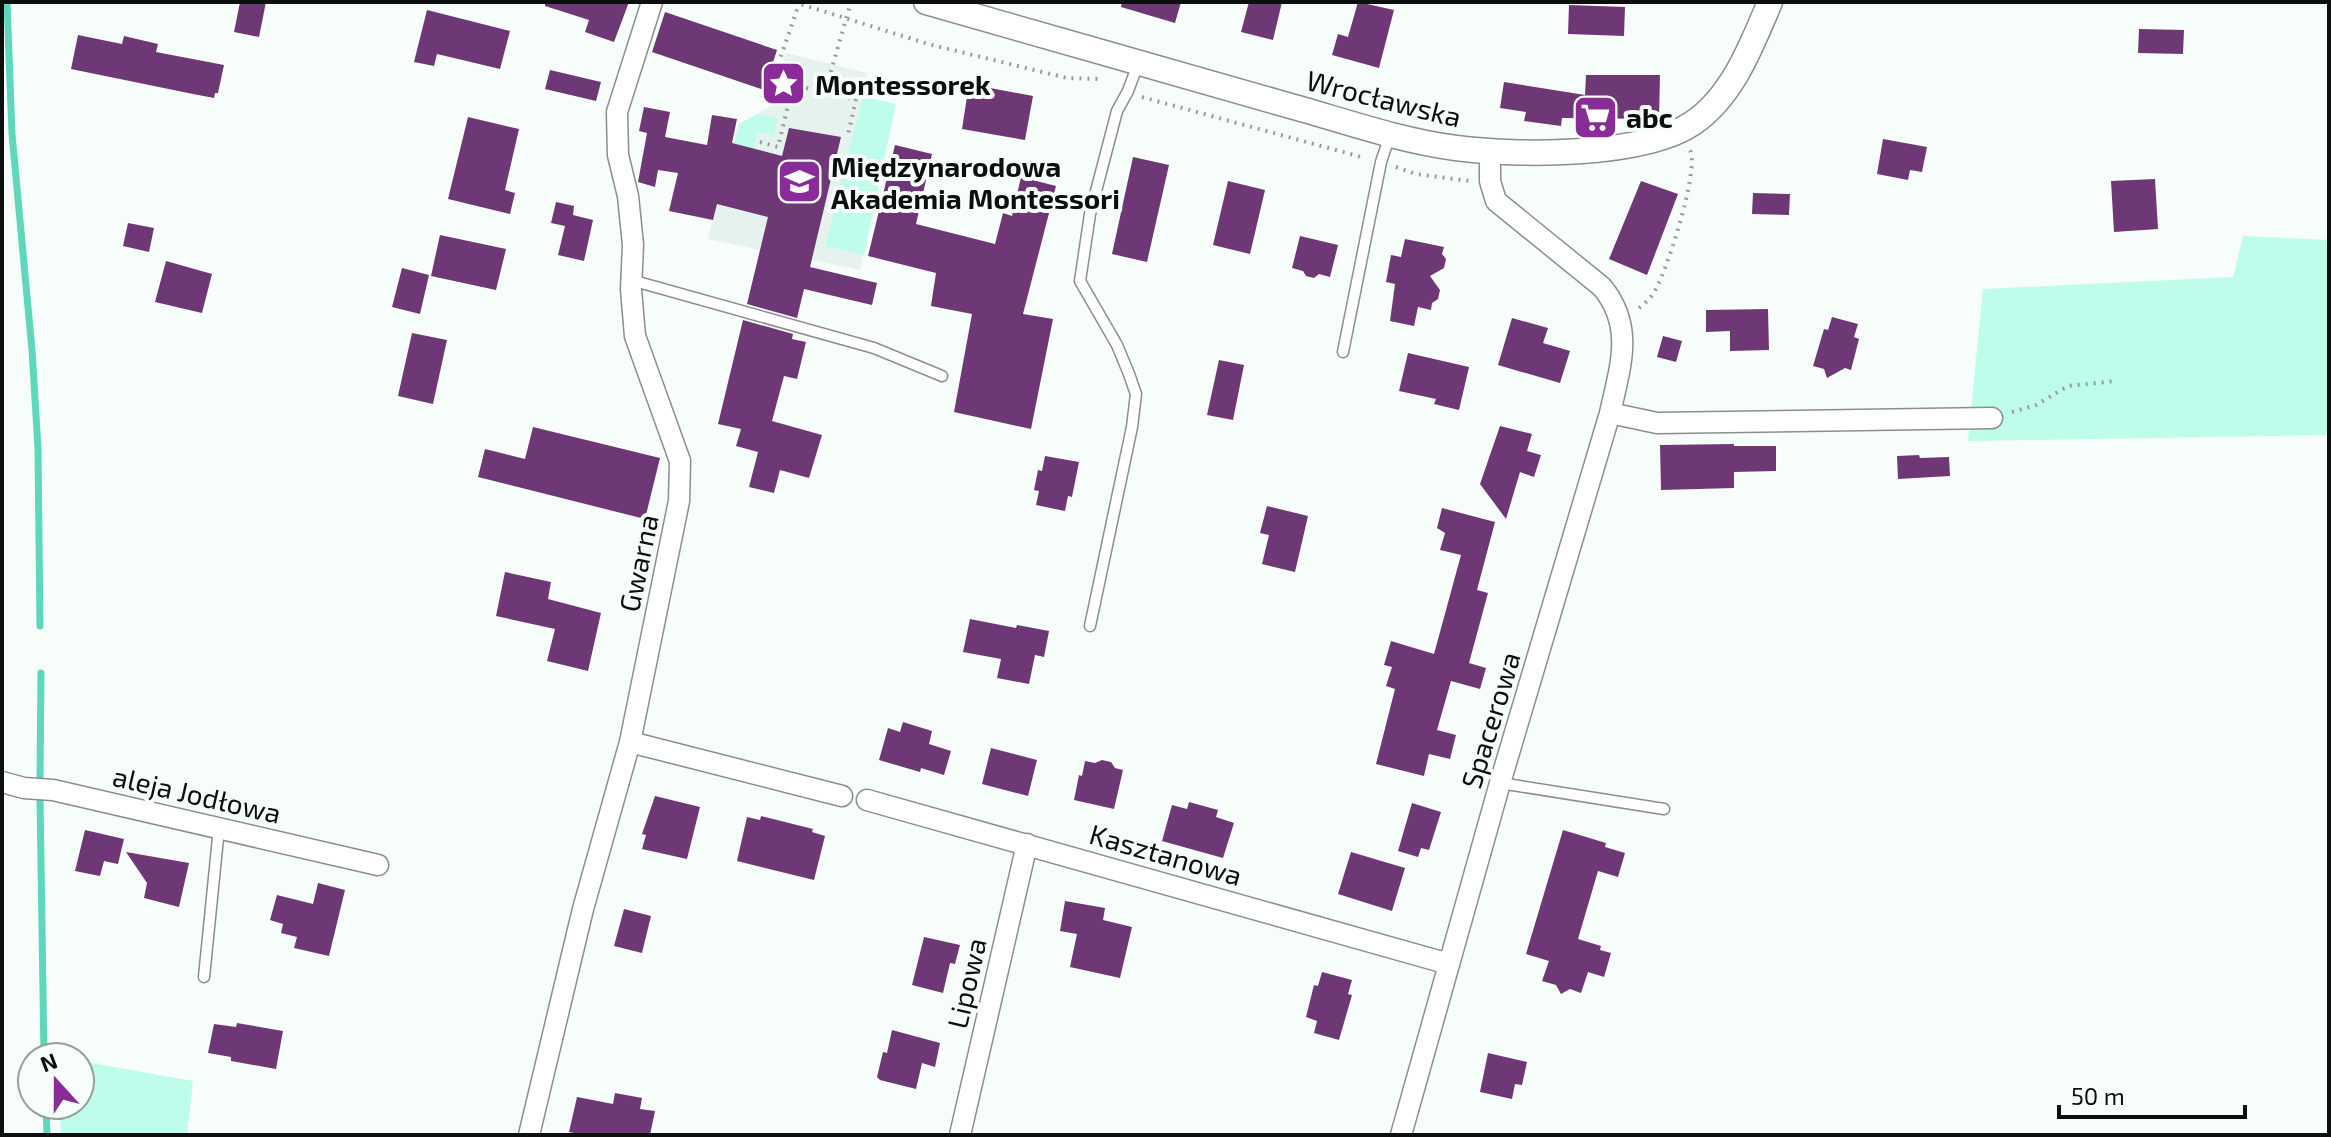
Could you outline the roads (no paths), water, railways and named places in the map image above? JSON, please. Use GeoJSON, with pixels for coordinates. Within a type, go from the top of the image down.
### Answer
{"type":"FeatureCollection","features":[{"type":"Feature","properties":{"kind":"street","name":"Gwarna"},"geometry":{"type":"LineString","coordinates":[[529,1135],[583,909],[630,742],[679,501],[680,461],[635,336],[631,280],[633,245],[628,196],[618,155],[617,112],[652,2]]}},
{"type":"Feature","properties":{"kind":"street","name":"Wrocławska"},"geometry":{"type":"LineString","coordinates":[[926,2],[1390,135],[1454,148],[1490,151],[1573,150],[1628,145],[1659,139],[1680,130],[1705,114],[1726,89],[1753,44],[1770,2]]}},
{"type":"Feature","properties":{"kind":"street","name":"Spacerowa"},"geometry":{"type":"LineString","coordinates":[[1401,1135],[1500,783],[1610,413],[1623,354],[1621,319],[1614,302],[1602,287],[1496,201],[1490,181],[1490,151]]}},
{"type":"Feature","properties":{"kind":"street"},"geometry":{"type":"LineString","coordinates":[[1610,413],[1657,423],[1992,418]]}},
{"type":"Feature","properties":{"kind":"street"},"geometry":{"type":"LineString","coordinates":[[630,742],[842,796]]}},
{"type":"Feature","properties":{"kind":"street","name":"aleja Jodłowa"},"geometry":{"type":"LineString","coordinates":[[2,782],[24,788],[53,790],[378,865]]}},
{"type":"Feature","properties":{"kind":"street","name":"Kasztanowa"},"geometry":{"type":"LineString","coordinates":[[867,800],[1449,964]]}},
{"type":"Feature","properties":{"kind":"street","name":"Lipowa"},"geometry":{"type":"LineString","coordinates":[[960,1135],[1027,844]]}},
{"type":"Feature","properties":{"kind":"lane"},"geometry":{"type":"LineString","coordinates":[[1090,626],[1136,394],[1117,345],[1080,281],[1090,214],[1117,111],[1138,64]]}},
{"type":"Feature","properties":{"kind":"lane"},"geometry":{"type":"LineString","coordinates":[[1343,352],[1381,162],[1390,135]]}},
{"type":"Feature","properties":{"kind":"lane"},"geometry":{"type":"LineString","coordinates":[[631,280],[874,348],[942,376]]}},
{"type":"Feature","properties":{"kind":"lane"},"geometry":{"type":"LineString","coordinates":[[1500,783],[1664,809]]}},
{"type":"Feature","properties":{"kind":"lane"},"geometry":{"type":"LineString","coordinates":[[204,977],[219,828]]}},
{"type":"Feature","properties":{"kind":"waterway"},"geometry":{"type":"LineString","coordinates":[[7,2],[12,134],[38,448],[40,626]]}},
{"type":"Feature","properties":{"kind":"waterway"},"geometry":{"type":"LineString","coordinates":[[40,780],[41,673]]}},
{"type":"Feature","properties":{"kind":"waterway"},"geometry":{"type":"LineString","coordinates":[[40,798],[44,1041]]}},
{"type":"Feature","properties":{"kind":"waterway"},"geometry":{"type":"LineString","coordinates":[[47,1121],[47,1135]]}},
{"type":"Feature","properties":{"kind":"place","name":"Montessorek"},"geometry":{"type":"Point","coordinates":[784,84]}},
{"type":"Feature","properties":{"kind":"place","name":"abc"},"geometry":{"type":"Point","coordinates":[1595,117]}},
{"type":"Feature","properties":{"kind":"place","name":"Międzynarodowa Akademia Montessori"},"geometry":{"type":"Point","coordinates":[800,182]}}]}
